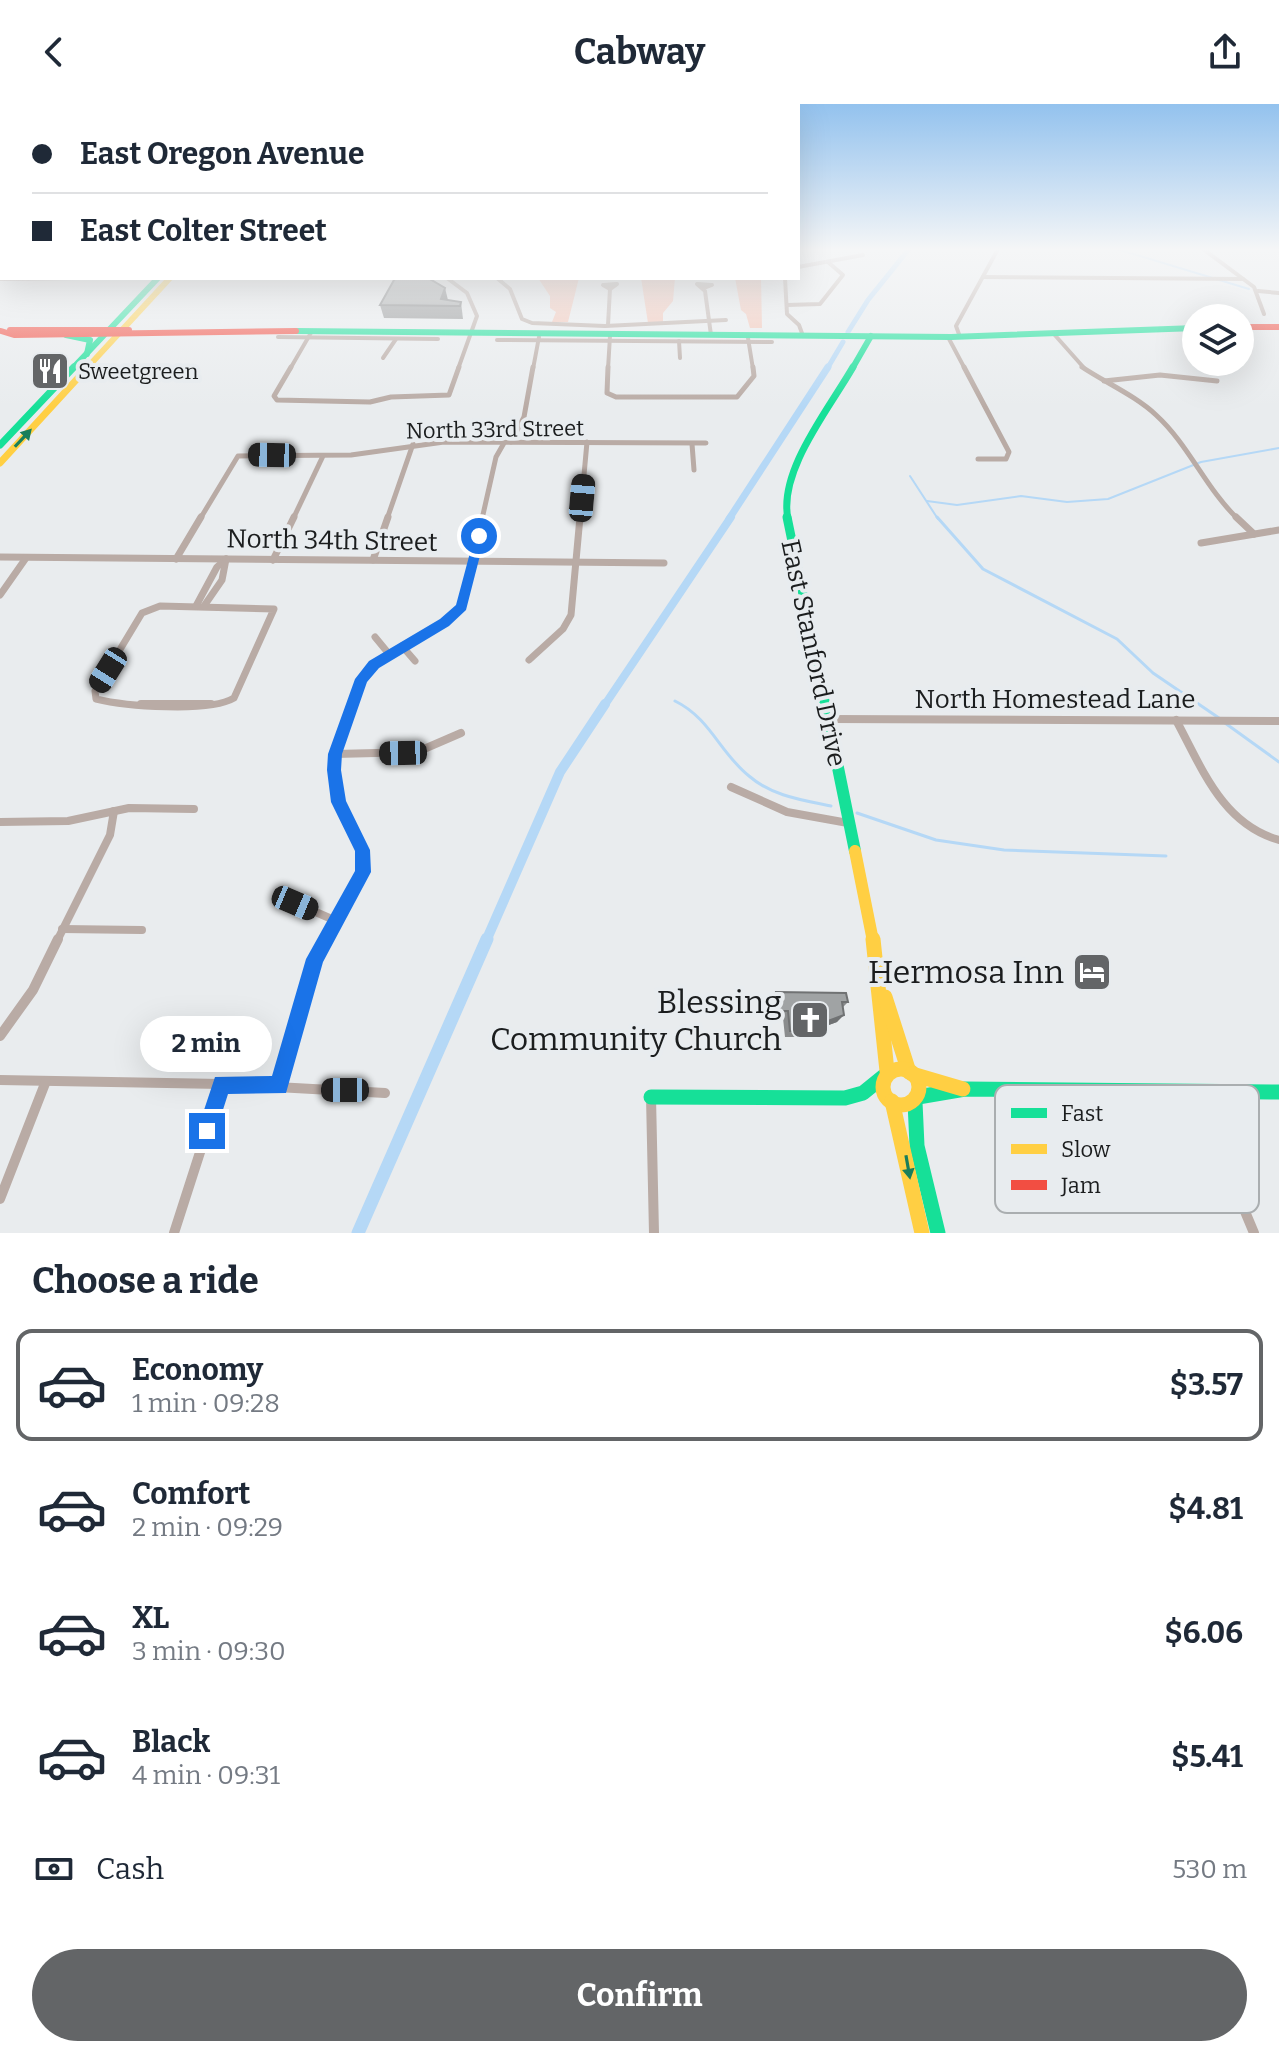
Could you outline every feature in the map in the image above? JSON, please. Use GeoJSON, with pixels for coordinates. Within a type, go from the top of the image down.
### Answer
{"type":"FeatureCollection","features":[{"type":"Feature","properties":{"kind":"main road"},"geometry":{"type":"LineString","coordinates":[[1,461],[89,367],[144,302]]}},
{"type":"Feature","properties":{"kind":"main road"},"geometry":{"type":"LineString","coordinates":[[1254,327],[1279,327]]}},
{"type":"Feature","properties":{"kind":"main road"},"geometry":{"type":"LineString","coordinates":[[0,331],[21,328],[310,334],[471,333],[539,337],[707,328],[748,339],[799,336],[960,337],[1182,328]]}},
{"type":"Feature","properties":{"kind":"main road"},"geometry":{"type":"LineString","coordinates":[[0,331],[66,335],[119,331]]}},
{"type":"Feature","properties":{"kind":"main road"},"geometry":{"type":"LineString","coordinates":[[0,445],[87,354],[119,331]]}},
{"type":"Feature","properties":{"kind":"main road"},"geometry":{"type":"LineString","coordinates":[[66,335],[90,340],[87,354]]}},
{"type":"Feature","properties":{"kind":"main road","name":"East Stanford Drive"},"geometry":{"type":"LineString","coordinates":[[871,336],[784,490],[795,560],[831,719],[848,823],[871,911],[882,988],[890,1099]]}},
{"type":"Feature","properties":{"kind":"main road"},"geometry":{"type":"LineString","coordinates":[[75,367],[89,367]]}},
{"type":"Feature","properties":{"kind":"main road","name":"East Stanford Drive"},"geometry":{"type":"LineString","coordinates":[[882,988],[916,1100]]}},
{"type":"Feature","properties":{"kind":"main road"},"geometry":{"type":"LineString","coordinates":[[651,1097],[845,1098],[863,1093],[898,1067],[965,1089]]}},
{"type":"Feature","properties":{"kind":"main road"},"geometry":{"type":"LineString","coordinates":[[863,1093],[890,1099],[902,1106],[965,1089],[995,1089]]}},
{"type":"Feature","properties":{"kind":"main road"},"geometry":{"type":"LineString","coordinates":[[890,1099],[922,1233]]}},
{"type":"Feature","properties":{"kind":"main road"},"geometry":{"type":"LineString","coordinates":[[916,1100],[917,1146],[938,1233]]}},
{"type":"Feature","properties":{"kind":"street"},"geometry":{"type":"LineString","coordinates":[[310,334],[274,396],[277,400],[370,402],[391,397],[449,395],[471,333],[476,306],[473,302]]}},
{"type":"Feature","properties":{"kind":"street"},"geometry":{"type":"LineString","coordinates":[[515,302],[522,319],[548,324],[679,341],[748,339],[772,342]]}},
{"type":"Feature","properties":{"kind":"street"},"geometry":{"type":"LineString","coordinates":[[610,302],[607,393],[610,396],[737,397],[754,376],[748,339]]}},
{"type":"Feature","properties":{"kind":"street"},"geometry":{"type":"LineString","coordinates":[[705,302],[707,328],[726,320]]}},
{"type":"Feature","properties":{"kind":"street"},"geometry":{"type":"LineString","coordinates":[[787,302],[792,321],[799,325],[799,336]]}},
{"type":"Feature","properties":{"kind":"street"},"geometry":{"type":"LineString","coordinates":[[787,305],[822,302]]}},
{"type":"Feature","properties":{"kind":"street"},"geometry":{"type":"LineString","coordinates":[[960,337],[956,326],[969,302]]}},
{"type":"Feature","properties":{"kind":"street"},"geometry":{"type":"LineString","coordinates":[[1261,302],[1264,314]]}},
{"type":"Feature","properties":{"kind":"street"},"geometry":{"type":"LineString","coordinates":[[1053,333],[1077,364],[1156,415],[1196,464],[1221,503],[1254,534]]}},
{"type":"Feature","properties":{"kind":"street"},"geometry":{"type":"LineString","coordinates":[[278,337],[310,334],[438,339]]}},
{"type":"Feature","properties":{"kind":"street"},"geometry":{"type":"LineString","coordinates":[[279,1086],[315,959],[334,920],[356,890],[364,860],[338,802],[335,754],[361,679],[389,654],[444,622],[462,607],[496,457],[524,417],[539,337],[497,340]]}},
{"type":"Feature","properties":{"kind":"street"},"geometry":{"type":"LineString","coordinates":[[948,337],[1009,452],[1006,459],[978,459]]}},
{"type":"Feature","properties":{"kind":"street"},"geometry":{"type":"LineString","coordinates":[[383,358],[396,339]]}},
{"type":"Feature","properties":{"kind":"street"},"geometry":{"type":"LineString","coordinates":[[679,341],[680,358]]}},
{"type":"Feature","properties":{"kind":"street"},"geometry":{"type":"LineString","coordinates":[[1104,381],[1137,377],[1204,377],[1217,381]]}},
{"type":"Feature","properties":{"kind":"street"},"geometry":{"type":"LineString","coordinates":[[529,660],[567,622],[576,563],[587,442]]}},
{"type":"Feature","properties":{"kind":"street","name":"North 33rd Street"},"geometry":{"type":"LineString","coordinates":[[176,559],[238,456],[351,455],[413,444],[706,443]]}},
{"type":"Feature","properties":{"kind":"street"},"geometry":{"type":"LineString","coordinates":[[373,560],[413,444]]}},
{"type":"Feature","properties":{"kind":"street"},"geometry":{"type":"LineString","coordinates":[[692,444],[694,470]]}},
{"type":"Feature","properties":{"kind":"street"},"geometry":{"type":"LineString","coordinates":[[273,560],[323,456]]}},
{"type":"Feature","properties":{"kind":"street"},"geometry":{"type":"LineString","coordinates":[[1201,543],[1279,530]]}},
{"type":"Feature","properties":{"kind":"street","name":"North 34th Street"},"geometry":{"type":"LineString","coordinates":[[0,557],[664,563]]}},
{"type":"Feature","properties":{"kind":"street"},"geometry":{"type":"LineString","coordinates":[[0,595],[26,558]]}},
{"type":"Feature","properties":{"kind":"street"},"geometry":{"type":"LineString","coordinates":[[200,606],[210,580],[226,559]]}},
{"type":"Feature","properties":{"kind":"street"},"geometry":{"type":"LineString","coordinates":[[200,606],[274,609],[240,691],[232,700],[222,704],[96,699],[95,691],[148,608],[200,606],[222,580],[226,559]]}},
{"type":"Feature","properties":{"kind":"street"},"geometry":{"type":"LineString","coordinates":[[210,580],[222,580]]}},
{"type":"Feature","properties":{"kind":"street"},"geometry":{"type":"LineString","coordinates":[[375,637],[389,654]]}},
{"type":"Feature","properties":{"kind":"street"},"geometry":{"type":"LineString","coordinates":[[402,646],[415,661]]}},
{"type":"Feature","properties":{"kind":"street","name":"North Homestead Lane"},"geometry":{"type":"LineString","coordinates":[[831,719],[1279,721]]}},
{"type":"Feature","properties":{"kind":"street"},"geometry":{"type":"LineString","coordinates":[[1176,720],[1234,817],[1255,833],[1279,840]]}},
{"type":"Feature","properties":{"kind":"street"},"geometry":{"type":"LineString","coordinates":[[335,754],[417,752],[461,733]]}},
{"type":"Feature","properties":{"kind":"street"},"geometry":{"type":"LineString","coordinates":[[731,787],[754,801],[830,822],[848,823]]}},
{"type":"Feature","properties":{"kind":"street"},"geometry":{"type":"LineString","coordinates":[[0,822],[68,821],[114,811],[194,809]]}},
{"type":"Feature","properties":{"kind":"street"},"geometry":{"type":"LineString","coordinates":[[0,1036],[33,990],[110,835],[114,811]]}},
{"type":"Feature","properties":{"kind":"street"},"geometry":{"type":"LineString","coordinates":[[295,903],[334,920]]}},
{"type":"Feature","properties":{"kind":"street"},"geometry":{"type":"LineString","coordinates":[[62,929],[142,930]]}},
{"type":"Feature","properties":{"kind":"street"},"geometry":{"type":"LineString","coordinates":[[0,1080],[222,1084],[385,1093]]}},
{"type":"Feature","properties":{"kind":"street"},"geometry":{"type":"LineString","coordinates":[[0,1199],[46,1081]]}},
{"type":"Feature","properties":{"kind":"street"},"geometry":{"type":"LineString","coordinates":[[174,1233],[222,1084]]}},
{"type":"Feature","properties":{"kind":"street"},"geometry":{"type":"LineString","coordinates":[[651,1097],[654,1233]]}},
{"type":"Feature","properties":{"kind":"street"},"geometry":{"type":"LineString","coordinates":[[1246,1213],[1254,1233]]}},
{"type":"Feature","properties":{"kind":"shaded area"},"geometry":{"type":"Polygon","coordinates":[[[550,302],[573,302],[568,322],[552,322],[556,312],[550,308],[550,302]]]}},
{"type":"Feature","properties":{"kind":"shaded area"},"geometry":{"type":"Polygon","coordinates":[[[645,302],[672,302],[663,313],[663,323],[648,323],[645,302]]]}},
{"type":"Feature","properties":{"kind":"shaded area"},"geometry":{"type":"Polygon","coordinates":[[[739,302],[761,302],[762,328],[750,328],[746,314],[741,310],[739,302]]]}},
{"type":"Feature","properties":{"kind":"building"},"geometry":{"type":"Polygon","coordinates":[[[382,302],[461,302],[460,306],[380,305],[382,302]]]}},
{"type":"Feature","properties":{"kind":"building","name":"Blessing Community Church"},"geometry":{"type":"Polygon","coordinates":[[[776,992],[846,993],[848,1002],[842,1002],[844,1015],[801,1031],[790,1031],[788,1011],[778,1011],[776,992]]]}},
{"type":"Feature","properties":{"kind":"waterway"},"geometry":{"type":"LineString","coordinates":[[848,332],[867,302]]}},
{"type":"Feature","properties":{"kind":"waterway"},"geometry":{"type":"LineString","coordinates":[[827,369],[843,342]]}},
{"type":"Feature","properties":{"kind":"waterway"},"geometry":{"type":"LineString","coordinates":[[729,519],[828,367]]}},
{"type":"Feature","properties":{"kind":"waterway"},"geometry":{"type":"LineString","coordinates":[[927,501],[957,505],[1021,496],[1067,502],[1108,499],[1201,462],[1279,448]]}},
{"type":"Feature","properties":{"kind":"waterway"},"geometry":{"type":"LineString","coordinates":[[910,476],[938,519]]}},
{"type":"Feature","properties":{"kind":"waterway"},"geometry":{"type":"LineString","coordinates":[[604,706],[731,517]]}},
{"type":"Feature","properties":{"kind":"waterway"},"geometry":{"type":"LineString","coordinates":[[937,517],[983,569],[1117,639],[1153,673],[1219,718]]}},
{"type":"Feature","properties":{"kind":"waterway"},"geometry":{"type":"LineString","coordinates":[[675,701],[697,717],[739,767],[758,783],[788,796],[831,806]]}},
{"type":"Feature","properties":{"kind":"waterway"},"geometry":{"type":"LineString","coordinates":[[486,941],[560,772],[605,704]]}},
{"type":"Feature","properties":{"kind":"waterway"},"geometry":{"type":"LineString","coordinates":[[1225,723],[1279,762]]}},
{"type":"Feature","properties":{"kind":"waterway"},"geometry":{"type":"LineString","coordinates":[[857,813],[936,840],[1004,850],[1166,856]]}},
{"type":"Feature","properties":{"kind":"waterway"},"geometry":{"type":"LineString","coordinates":[[358,1233],[487,939]]}},
{"type":"Feature","properties":{"kind":"traffic: fast"},"geometry":{"type":"LineString","coordinates":[[0,445],[136,302]]}},
{"type":"Feature","properties":{"kind":"traffic: fast"},"geometry":{"type":"LineString","coordinates":[[296,331],[951,337],[1182,329]]}},
{"type":"Feature","properties":{"kind":"traffic: fast"},"geometry":{"type":"LineString","coordinates":[[66,335],[90,340],[87,354]]}},
{"type":"Feature","properties":{"kind":"traffic: fast"},"geometry":{"type":"LineString","coordinates":[[855,851],[784,501],[790,475],[871,336]]}},
{"type":"Feature","properties":{"kind":"traffic: fast"},"geometry":{"type":"LineString","coordinates":[[651,1097],[845,1098],[863,1093],[884,1076]]}},
{"type":"Feature","properties":{"kind":"traffic: fast"},"geometry":{"type":"LineString","coordinates":[[918,1097],[965,1089],[995,1089]]}},
{"type":"Feature","properties":{"kind":"traffic: fast"},"geometry":{"type":"LineString","coordinates":[[1259,1092],[1279,1092]]}},
{"type":"Feature","properties":{"kind":"traffic: fast"},"geometry":{"type":"LineString","coordinates":[[915,1102],[917,1146],[938,1233]]}},
{"type":"Feature","properties":{"kind":"traffic: slow"},"geometry":{"type":"LineString","coordinates":[[0,463],[148,302]]}},
{"type":"Feature","properties":{"kind":"traffic: slow"},"geometry":{"type":"LineString","coordinates":[[855,851],[876,960],[887,1071]]}},
{"type":"Feature","properties":{"kind":"traffic: slow"},"geometry":{"type":"LineString","coordinates":[[885,997],[909,1072]]}},
{"type":"Feature","properties":{"kind":"traffic: slow"},"geometry":{"type":"LineString","coordinates":[[901,1069],[914,1074],[919,1087],[914,1100],[901,1105],[888,1100],[883,1087],[888,1074],[901,1069]]}},
{"type":"Feature","properties":{"kind":"traffic: slow"},"geometry":{"type":"LineString","coordinates":[[912,1074],[963,1089]]}},
{"type":"Feature","properties":{"kind":"traffic: slow"},"geometry":{"type":"LineString","coordinates":[[892,1101],[922,1233]]}},
{"type":"Feature","properties":{"kind":"traffic: jam"},"geometry":{"type":"LineString","coordinates":[[1254,327],[1279,327]]}},
{"type":"Feature","properties":{"kind":"traffic: jam"},"geometry":{"type":"LineString","coordinates":[[10,330],[129,330]]}},
{"type":"Feature","properties":{"kind":"traffic: jam"},"geometry":{"type":"LineString","coordinates":[[1,331],[14,335],[296,331]]}},
{"type":"Feature","properties":{"kind":"place","name":"Sweetgreen"},"geometry":{"type":"Point","coordinates":[50,371]}},
{"type":"Feature","properties":{"kind":"place","name":"Hermosa Inn"},"geometry":{"type":"Point","coordinates":[1092,972]}},
{"type":"Feature","properties":{"kind":"place","name":"Blessing Community Church"},"geometry":{"type":"Point","coordinates":[810,1020]}},
{"type":"Feature","properties":{"kind":"route"},"geometry":{"type":"LineString","coordinates":[[207,1131],[222,1084],[279,1086],[315,959],[334,920],[356,890],[363,872],[362,850],[338,802],[334,770],[335,754],[361,679],[374,664],[444,622],[462,607],[479,536]]}}]}
